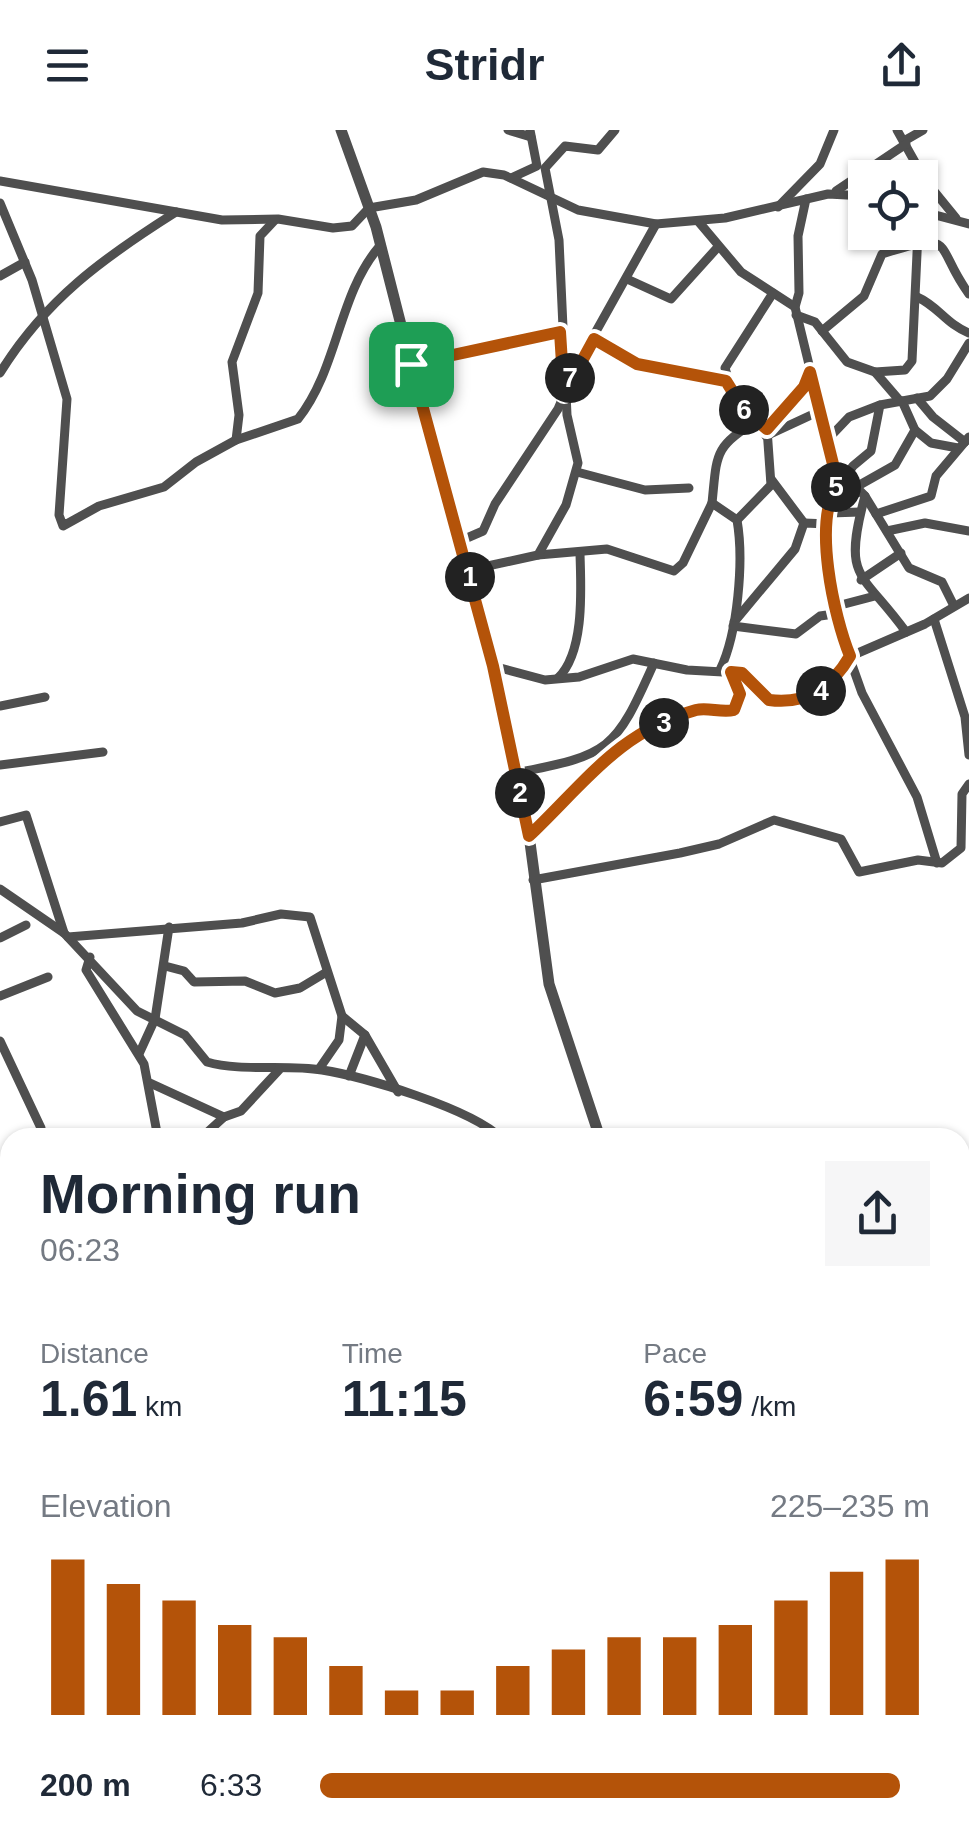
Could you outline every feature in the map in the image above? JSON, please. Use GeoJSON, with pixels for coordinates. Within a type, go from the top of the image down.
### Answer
{"type":"FeatureCollection","features":[{"type":"Feature","properties":{"kind":"street"},"geometry":{"type":"LineString","coordinates":[[341,130],[368,208],[469,570],[529,836],[549,984],[597,1128]]}},
{"type":"Feature","properties":{"kind":"street"},"geometry":{"type":"LineString","coordinates":[[508,130],[530,134],[537,166],[511,178]]}},
{"type":"Feature","properties":{"kind":"street"},"geometry":{"type":"LineString","coordinates":[[538,555],[577,472],[577,446],[564,394],[558,234],[545,168],[552,156],[570,145],[598,150],[615,130]]}},
{"type":"Feature","properties":{"kind":"street"},"geometry":{"type":"LineString","coordinates":[[777,208],[820,164],[834,130]]}},
{"type":"Feature","properties":{"kind":"street"},"geometry":{"type":"LineString","coordinates":[[897,130],[926,180],[956,218]]}},
{"type":"Feature","properties":{"kind":"street"},"geometry":{"type":"LineString","coordinates":[[0,170],[4,181],[222,220],[278,219],[334,228],[352,226],[368,208],[416,200],[484,172],[511,178],[548,198],[587,212],[656,224],[698,222],[828,194],[854,183],[923,130]]}},
{"type":"Feature","properties":{"kind":"street"},"geometry":{"type":"LineString","coordinates":[[828,194],[848,195]]}},
{"type":"Feature","properties":{"kind":"street"},"geometry":{"type":"LineString","coordinates":[[806,199],[798,236],[796,311],[842,480],[864,496],[914,573],[942,582],[954,606]]}},
{"type":"Feature","properties":{"kind":"street"},"geometry":{"type":"LineString","coordinates":[[0,203],[42,314],[67,406],[61,438],[61,525],[98,506],[164,488],[196,462],[236,440],[293,422],[302,415],[318,386],[364,264],[379,247]]}},
{"type":"Feature","properties":{"kind":"street"},"geometry":{"type":"LineString","coordinates":[[0,373],[42,314],[94,266],[176,212]]}},
{"type":"Feature","properties":{"kind":"street"},"geometry":{"type":"LineString","coordinates":[[938,214],[969,224]]}},
{"type":"Feature","properties":{"kind":"street"},"geometry":{"type":"LineString","coordinates":[[236,440],[240,415],[232,362],[256,304],[258,244],[264,230],[278,219]]}},
{"type":"Feature","properties":{"kind":"street"},"geometry":{"type":"LineString","coordinates":[[698,222],[716,248],[748,278],[815,322],[847,362],[875,372],[905,370],[910,364],[918,250]]}},
{"type":"Feature","properties":{"kind":"street"},"geometry":{"type":"LineString","coordinates":[[460,541],[483,532],[494,504],[564,394],[656,224]]}},
{"type":"Feature","properties":{"kind":"street"},"geometry":{"type":"LineString","coordinates":[[938,245],[950,252],[969,294]]}},
{"type":"Feature","properties":{"kind":"street"},"geometry":{"type":"LineString","coordinates":[[627,278],[670,299],[716,248]]}},
{"type":"Feature","properties":{"kind":"street"},"geometry":{"type":"LineString","coordinates":[[822,331],[864,296],[882,254],[890,250]]}},
{"type":"Feature","properties":{"kind":"street"},"geometry":{"type":"LineString","coordinates":[[0,276],[24,262]]}},
{"type":"Feature","properties":{"kind":"street"},"geometry":{"type":"LineString","coordinates":[[737,520],[757,495],[768,490],[771,479],[767,432],[726,381],[724,368],[773,294]]}},
{"type":"Feature","properties":{"kind":"street"},"geometry":{"type":"LineString","coordinates":[[916,297],[934,304],[944,321],[969,333]]}},
{"type":"Feature","properties":{"kind":"street"},"geometry":{"type":"LineString","coordinates":[[411,364],[560,332]]}},
{"type":"Feature","properties":{"kind":"street"},"geometry":{"type":"LineString","coordinates":[[594,339],[637,364],[726,381]]}},
{"type":"Feature","properties":{"kind":"street"},"geometry":{"type":"LineString","coordinates":[[829,438],[856,412],[930,396],[947,379],[969,344]]}},
{"type":"Feature","properties":{"kind":"street"},"geometry":{"type":"LineString","coordinates":[[767,432],[804,387],[810,372]]}},
{"type":"Feature","properties":{"kind":"street"},"geometry":{"type":"LineString","coordinates":[[875,372],[901,401],[914,430],[931,443],[964,442]]}},
{"type":"Feature","properties":{"kind":"street"},"geometry":{"type":"LineString","coordinates":[[917,398],[933,418],[964,442]]}},
{"type":"Feature","properties":{"kind":"street"},"geometry":{"type":"LineString","coordinates":[[880,406],[871,451],[830,498],[827,548],[834,611],[862,693],[917,797],[936,863]]}},
{"type":"Feature","properties":{"kind":"street"},"geometry":{"type":"LineString","coordinates":[[767,432],[822,410]]}},
{"type":"Feature","properties":{"kind":"street"},"geometry":{"type":"LineString","coordinates":[[469,570],[538,555],[580,554],[594,549],[622,551],[674,571],[683,563],[712,503],[722,447],[728,437],[757,421]]}},
{"type":"Feature","properties":{"kind":"street"},"geometry":{"type":"LineString","coordinates":[[856,487],[896,464],[914,430]]}},
{"type":"Feature","properties":{"kind":"street"},"geometry":{"type":"LineString","coordinates":[[876,514],[931,496],[936,476],[964,442]]}},
{"type":"Feature","properties":{"kind":"street"},"geometry":{"type":"LineString","coordinates":[[577,472],[644,490],[689,488]]}},
{"type":"Feature","properties":{"kind":"street"},"geometry":{"type":"LineString","coordinates":[[771,479],[804,523]]}},
{"type":"Feature","properties":{"kind":"street"},"geometry":{"type":"LineString","coordinates":[[864,496],[853,540],[861,580],[906,632]]}},
{"type":"Feature","properties":{"kind":"street"},"geometry":{"type":"LineString","coordinates":[[529,836],[619,744],[701,709],[718,713],[734,710],[740,694],[726,671],[741,540],[737,520],[712,503]]}},
{"type":"Feature","properties":{"kind":"street"},"geometry":{"type":"LineString","coordinates":[[804,523],[860,512]]}},
{"type":"Feature","properties":{"kind":"street"},"geometry":{"type":"LineString","coordinates":[[733,624],[795,549],[804,523]]}},
{"type":"Feature","properties":{"kind":"street"},"geometry":{"type":"LineString","coordinates":[[887,532],[925,523],[969,531]]}},
{"type":"Feature","properties":{"kind":"street"},"geometry":{"type":"LineString","coordinates":[[556,679],[571,654],[580,600],[580,554]]}},
{"type":"Feature","properties":{"kind":"street"},"geometry":{"type":"LineString","coordinates":[[861,580],[901,554]]}},
{"type":"Feature","properties":{"kind":"street"},"geometry":{"type":"LineString","coordinates":[[733,624],[796,634],[820,616],[875,596]]}},
{"type":"Feature","properties":{"kind":"street"},"geometry":{"type":"LineString","coordinates":[[493,666],[556,679],[578,677],[633,659],[687,670],[742,673],[769,700],[794,700],[828,689],[850,656],[934,619],[969,598]]}},
{"type":"Feature","properties":{"kind":"street"},"geometry":{"type":"LineString","coordinates":[[934,619],[965,716],[969,755]]}},
{"type":"Feature","properties":{"kind":"street"},"geometry":{"type":"LineString","coordinates":[[516,773],[594,756],[626,723],[654,662]]}},
{"type":"Feature","properties":{"kind":"street"},"geometry":{"type":"LineString","coordinates":[[0,706],[46,697]]}},
{"type":"Feature","properties":{"kind":"street"},"geometry":{"type":"LineString","coordinates":[[0,765],[103,752]]}},
{"type":"Feature","properties":{"kind":"street"},"geometry":{"type":"LineString","coordinates":[[533,880],[680,854],[718,844],[774,820],[841,839],[859,872],[918,860],[936,863],[960,848],[962,794],[969,784]]}},
{"type":"Feature","properties":{"kind":"street"},"geometry":{"type":"LineString","coordinates":[[0,822],[26,815],[66,935]]}},
{"type":"Feature","properties":{"kind":"street"},"geometry":{"type":"LineString","coordinates":[[0,888],[66,935],[137,1011],[177,1028],[210,1063],[279,1070],[319,1069],[482,1121],[490,1128]]}},
{"type":"Feature","properties":{"kind":"street"},"geometry":{"type":"LineString","coordinates":[[66,935],[303,914],[310,917],[342,1016],[339,1040],[319,1069]]}},
{"type":"Feature","properties":{"kind":"street"},"geometry":{"type":"LineString","coordinates":[[0,938],[26,925]]}},
{"type":"Feature","properties":{"kind":"street"},"geometry":{"type":"LineString","coordinates":[[139,1054],[155,1019],[169,927]]}},
{"type":"Feature","properties":{"kind":"street"},"geometry":{"type":"LineString","coordinates":[[90,958],[86,970],[139,1054],[150,1082],[157,1128]]}},
{"type":"Feature","properties":{"kind":"street"},"geometry":{"type":"LineString","coordinates":[[165,966],[184,971],[194,982],[245,981],[276,993],[300,988],[325,973]]}},
{"type":"Feature","properties":{"kind":"street"},"geometry":{"type":"LineString","coordinates":[[0,996],[48,977]]}},
{"type":"Feature","properties":{"kind":"street"},"geometry":{"type":"LineString","coordinates":[[342,1016],[365,1034],[398,1092]]}},
{"type":"Feature","properties":{"kind":"street"},"geometry":{"type":"LineString","coordinates":[[349,1076],[365,1034]]}},
{"type":"Feature","properties":{"kind":"street"},"geometry":{"type":"LineString","coordinates":[[0,1040],[4,1059],[42,1128]]}},
{"type":"Feature","properties":{"kind":"street"},"geometry":{"type":"LineString","coordinates":[[212,1128],[224,1118],[241,1112],[279,1070]]}},
{"type":"Feature","properties":{"kind":"street"},"geometry":{"type":"LineString","coordinates":[[150,1082],[224,1118]]}},
{"type":"Feature","properties":{"kind":"route"},"geometry":{"type":"LineString","coordinates":[[560,332],[564,394],[594,339],[637,364],[726,381],[744,410],[767,429],[804,387],[810,372],[838,484],[830,498],[827,548],[834,614],[850,656],[838,677],[828,689],[775,702],[742,673],[731,672],[740,694],[739,706],[718,713],[701,709],[619,744],[529,836],[493,666],[411,364],[473,354],[490,346],[560,332]]}}]}
